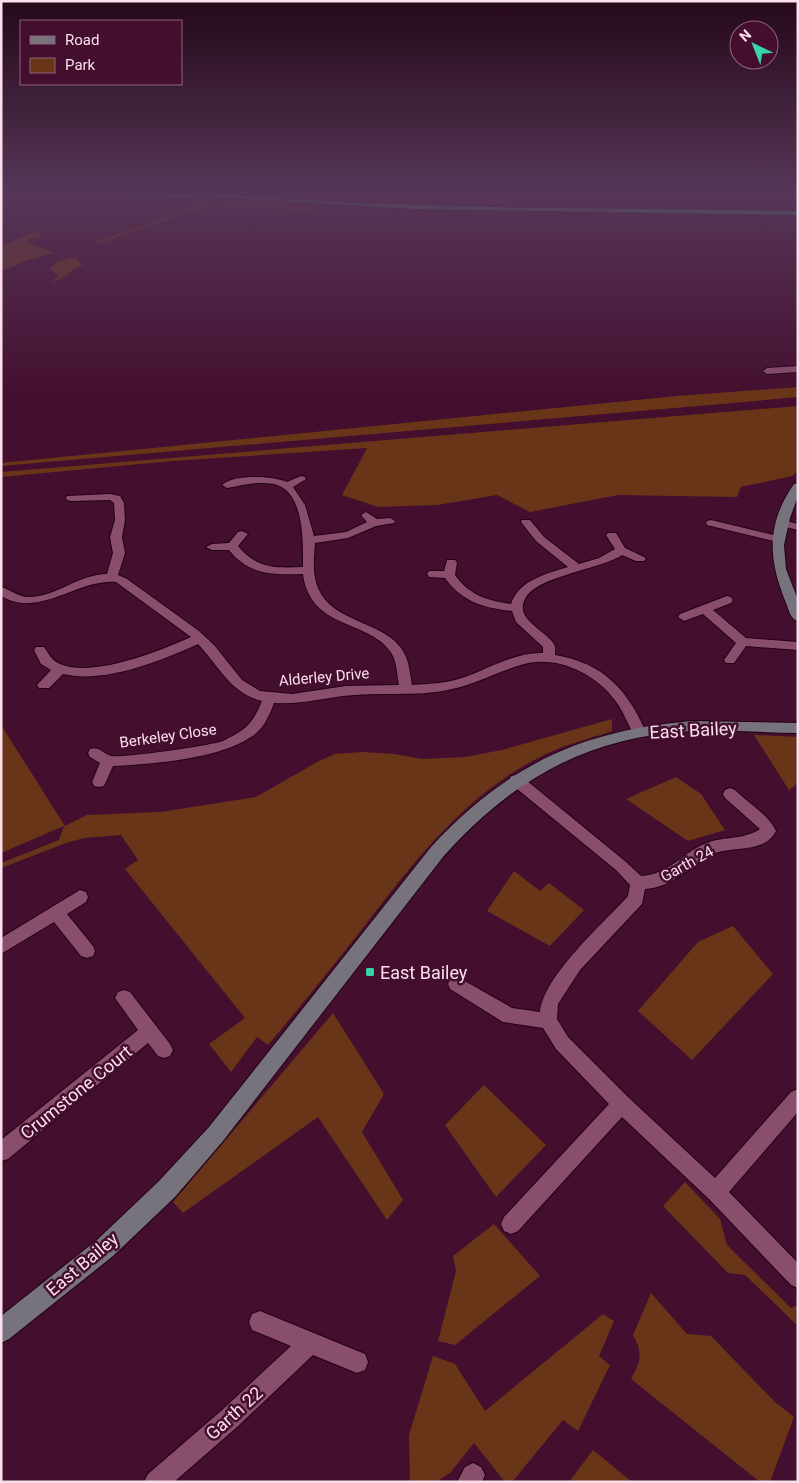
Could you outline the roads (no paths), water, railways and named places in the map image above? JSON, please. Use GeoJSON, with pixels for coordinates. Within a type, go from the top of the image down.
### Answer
{"type":"FeatureCollection","features":[{"type":"Feature","properties":{"kind":"street"},"geometry":{"type":"LineString","coordinates":[[767,371],[798,369]]}},
{"type":"Feature","properties":{"kind":"street"},"geometry":{"type":"LineString","coordinates":[[286,486],[301,479]]}},
{"type":"Feature","properties":{"kind":"street"},"geometry":{"type":"LineString","coordinates":[[223,486],[258,481],[281,483],[294,494],[303,515],[309,540],[307,570],[316,597],[344,619],[380,638],[397,652],[403,668],[406,689]]}},
{"type":"Feature","properties":{"kind":"street"},"geometry":{"type":"LineString","coordinates":[[798,486],[782,523],[776,556],[781,575],[798,616]]}},
{"type":"Feature","properties":{"kind":"street"},"geometry":{"type":"LineString","coordinates":[[71,498],[97,496],[116,498],[128,490]]}},
{"type":"Feature","properties":{"kind":"street"},"geometry":{"type":"LineString","coordinates":[[1,590],[9,598],[20,601],[45,597],[83,583],[112,578],[119,553],[116,537],[120,520],[120,508],[116,498]]}},
{"type":"Feature","properties":{"kind":"street"},"geometry":{"type":"LineString","coordinates":[[733,529],[737,518]]}},
{"type":"Feature","properties":{"kind":"street"},"geometry":{"type":"LineString","coordinates":[[309,540],[348,535],[370,519],[390,522]]}},
{"type":"Feature","properties":{"kind":"street"},"geometry":{"type":"LineString","coordinates":[[526,522],[540,539],[576,568]]}},
{"type":"Feature","properties":{"kind":"street"},"geometry":{"type":"LineString","coordinates":[[782,523],[798,527]]}},
{"type":"Feature","properties":{"kind":"street"},"geometry":{"type":"LineString","coordinates":[[711,524],[778,539]]}},
{"type":"Feature","properties":{"kind":"street"},"geometry":{"type":"LineString","coordinates":[[212,547],[232,546],[242,534]]}},
{"type":"Feature","properties":{"kind":"street"},"geometry":{"type":"LineString","coordinates":[[540,539],[553,535]]}},
{"type":"Feature","properties":{"kind":"street"},"geometry":{"type":"LineString","coordinates":[[612,535],[620,550],[640,559]]}},
{"type":"Feature","properties":{"kind":"street"},"geometry":{"type":"LineString","coordinates":[[232,546],[245,560],[255,566],[275,570],[307,570]]}},
{"type":"Feature","properties":{"kind":"street"},"geometry":{"type":"LineString","coordinates":[[549,658],[549,646],[520,619],[515,608],[520,594],[537,582],[576,568],[597,563],[620,550]]}},
{"type":"Feature","properties":{"kind":"street"},"geometry":{"type":"LineString","coordinates":[[450,562],[449,575],[458,588],[474,599],[491,606],[515,608]]}},
{"type":"Feature","properties":{"kind":"street"},"geometry":{"type":"LineString","coordinates":[[433,574],[449,575]]}},
{"type":"Feature","properties":{"kind":"street","name":"Alderley Drive"},"geometry":{"type":"LineString","coordinates":[[112,578],[131,587],[143,598],[200,638],[232,680],[243,688],[270,698],[290,698],[356,690],[450,686],[474,679],[500,667],[528,658],[549,658],[593,670],[604,679],[624,702],[640,732]]}},
{"type":"Feature","properties":{"kind":"street"},"geometry":{"type":"LineString","coordinates":[[684,617],[727,600]]}},
{"type":"Feature","properties":{"kind":"street"},"geometry":{"type":"LineString","coordinates":[[12,614],[20,601]]}},
{"type":"Feature","properties":{"kind":"street"},"geometry":{"type":"LineString","coordinates":[[704,609],[743,642],[798,646]]}},
{"type":"Feature","properties":{"kind":"street"},"geometry":{"type":"LineString","coordinates":[[40,650],[42,658],[49,665],[59,670],[98,670],[140,662],[200,638]]}},
{"type":"Feature","properties":{"kind":"street"},"geometry":{"type":"LineString","coordinates":[[730,660],[743,642]]}},
{"type":"Feature","properties":{"kind":"street"},"geometry":{"type":"LineString","coordinates":[[44,685],[59,670]]}},
{"type":"Feature","properties":{"kind":"street","name":"Berkeley Close"},"geometry":{"type":"LineString","coordinates":[[94,753],[108,761],[206,750],[226,744],[251,731],[261,718],[270,698]]}},
{"type":"Feature","properties":{"kind":"street","name":"East Bailey"},"geometry":{"type":"LineString","coordinates":[[1,1331],[104,1248],[167,1189],[216,1134],[458,826],[482,805],[516,780],[544,764],[577,749],[640,732],[690,726],[798,728]]}},
{"type":"Feature","properties":{"kind":"street","name":"Berkeley Close"},"geometry":{"type":"LineString","coordinates":[[99,782],[108,761]]}},
{"type":"Feature","properties":{"kind":"street"},"geometry":{"type":"LineString","coordinates":[[516,780],[621,866],[638,883],[636,899],[574,965],[550,1002],[548,1021],[562,1043],[622,1104],[716,1192],[798,1278]]}},
{"type":"Feature","properties":{"kind":"street","name":"Garth 24"},"geometry":{"type":"LineString","coordinates":[[638,883],[653,882],[673,874],[710,848],[755,840],[769,831],[764,822],[740,805],[730,794]]}},
{"type":"Feature","properties":{"kind":"street"},"geometry":{"type":"LineString","coordinates":[[1,947],[80,897]]}},
{"type":"Feature","properties":{"kind":"street"},"geometry":{"type":"LineString","coordinates":[[57,913],[87,951]]}},
{"type":"Feature","properties":{"kind":"street"},"geometry":{"type":"LineString","coordinates":[[456,984],[509,1016],[548,1021]]}},
{"type":"Feature","properties":{"kind":"street"},"geometry":{"type":"LineString","coordinates":[[124,998],[164,1050]]}},
{"type":"Feature","properties":{"kind":"street","name":"Crumstone Court"},"geometry":{"type":"LineString","coordinates":[[1,1152],[150,1031]]}},
{"type":"Feature","properties":{"kind":"street"},"geometry":{"type":"LineString","coordinates":[[716,1192],[798,1098]]}},
{"type":"Feature","properties":{"kind":"street"},"geometry":{"type":"LineString","coordinates":[[511,1224],[622,1104]]}},
{"type":"Feature","properties":{"kind":"street"},"geometry":{"type":"LineString","coordinates":[[260,1322],[358,1362]]}},
{"type":"Feature","properties":{"kind":"street","name":"Garth 22"},"geometry":{"type":"LineString","coordinates":[[156,1482],[229,1419],[310,1343]]}},
{"type":"Feature","properties":{"kind":"place","name":"East Bailey"},"geometry":{"type":"Point","coordinates":[370,972]}}]}
